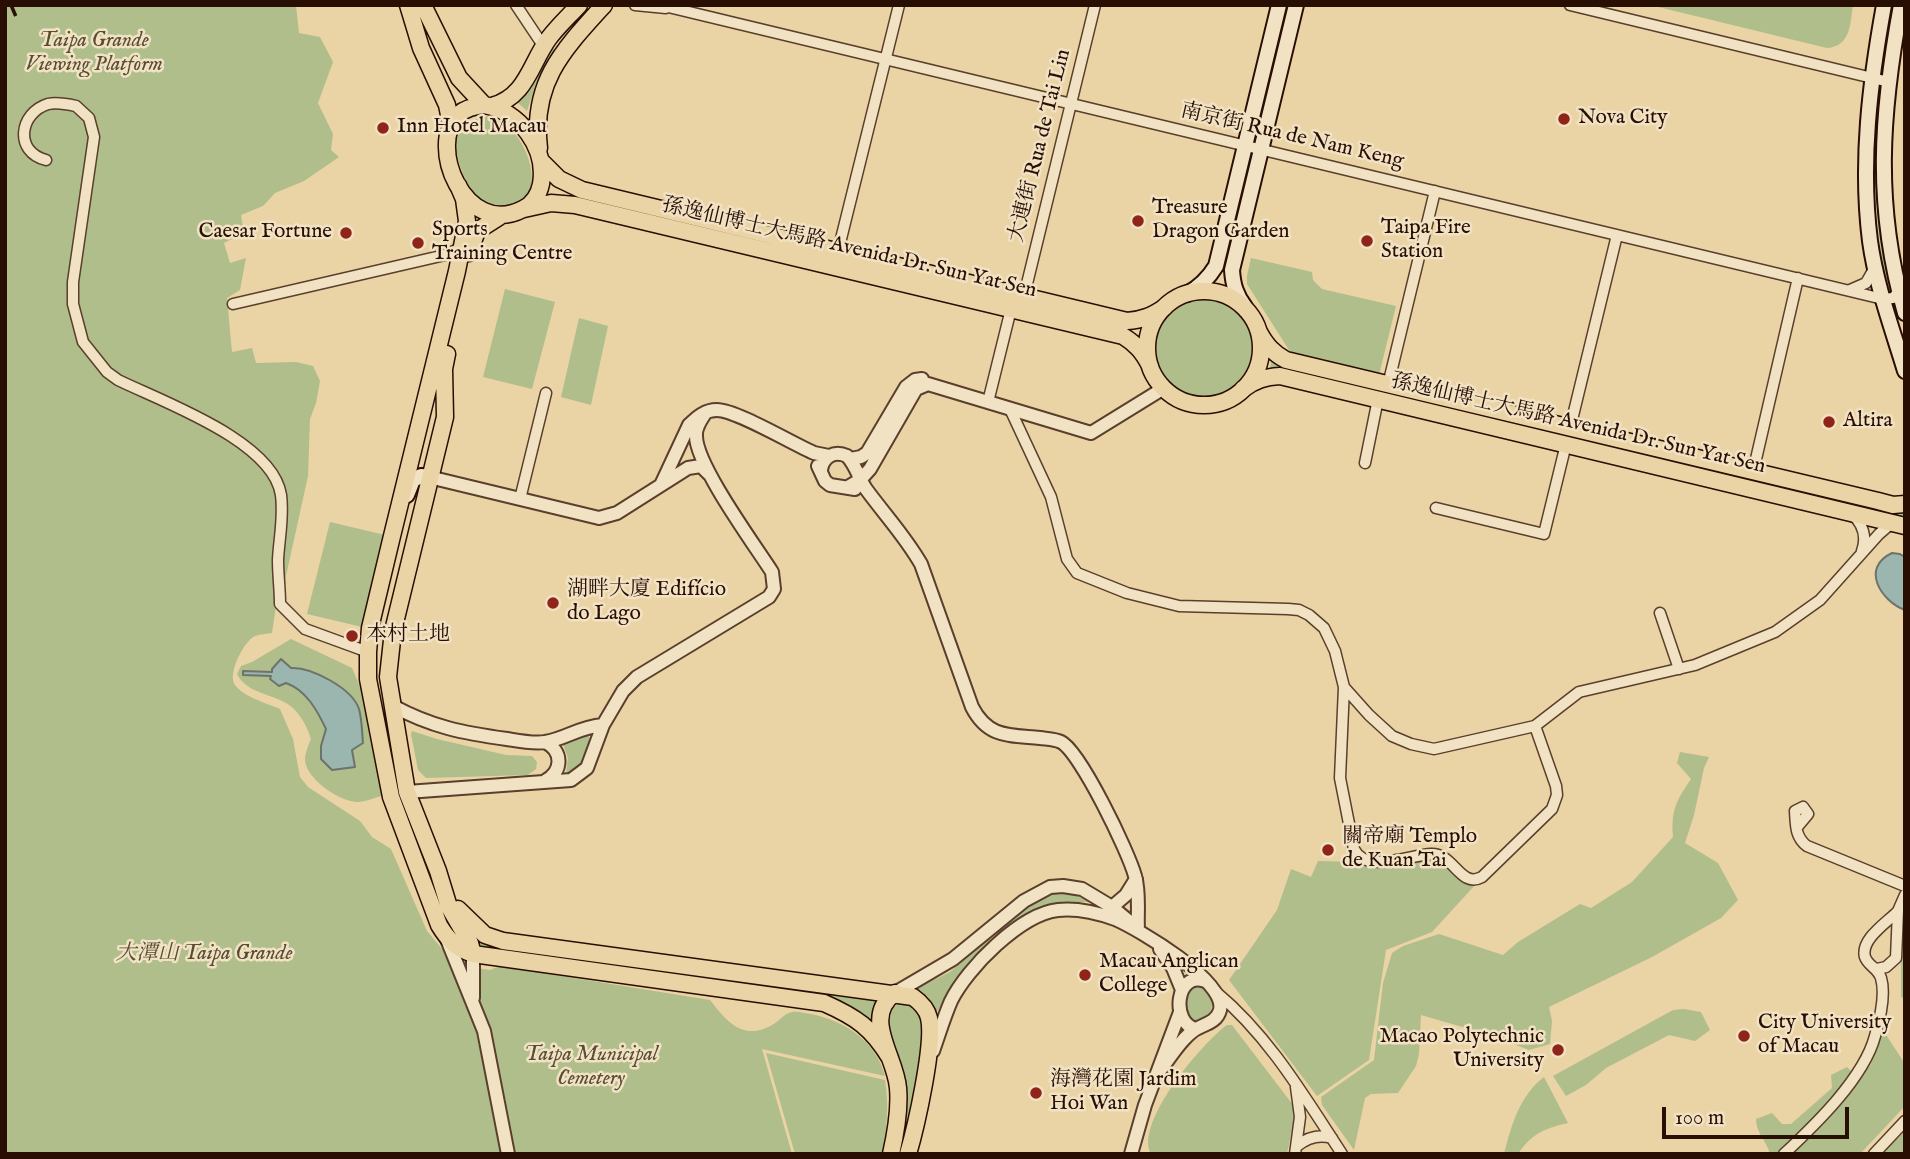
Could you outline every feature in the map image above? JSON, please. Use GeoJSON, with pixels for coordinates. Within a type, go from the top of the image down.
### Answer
{"type":"FeatureCollection","features":[{"type":"Feature","properties":{"kind":"main road"},"geometry":{"type":"LineString","coordinates":[[408,5],[447,105],[451,124],[447,145],[448,158],[466,208],[467,221],[370,628],[368,678],[391,797],[446,937],[456,946],[473,954],[824,1003],[860,1021],[879,1040],[890,1058]]}},
{"type":"Feature","properties":{"kind":"main road"},"geometry":{"type":"LineString","coordinates":[[423,5],[459,78],[488,106],[502,110],[516,121],[531,138],[540,156]]}},
{"type":"Feature","properties":{"kind":"main road"},"geometry":{"type":"LineString","coordinates":[[451,124],[460,113],[471,107],[501,103],[522,87],[548,39],[579,5]]}},
{"type":"Feature","properties":{"kind":"main road"},"geometry":{"type":"LineString","coordinates":[[1279,5],[1216,266],[1209,278],[1199,287],[1165,307],[1154,320],[1150,331],[1150,366],[1164,388],[1181,399],[1205,404],[1228,399],[1243,389],[1255,374],[1259,363],[1259,332],[1237,296],[1232,270],[1296,5]]}},
{"type":"Feature","properties":{"kind":"main road"},"geometry":{"type":"LineString","coordinates":[[1884,5],[1872,78],[1866,193],[1875,265],[1905,370]]}},
{"type":"Feature","properties":{"kind":"main road"},"geometry":{"type":"LineString","coordinates":[[1901,5],[1889,82],[1883,194],[1890,255],[1902,289],[1905,313]]}},
{"type":"Feature","properties":{"kind":"main road"},"geometry":{"type":"LineString","coordinates":[[473,954],[470,943],[449,907],[407,792],[388,677],[389,655],[445,417],[445,362],[472,240],[477,231],[499,216],[524,209],[533,202],[539,192],[540,156],[537,129],[539,107],[549,75],[566,48],[603,8]]}},
{"type":"Feature","properties":{"kind":"main road"},"geometry":{"type":"LineString","coordinates":[[416,31],[422,23],[431,23]]}},
{"type":"Feature","properties":{"kind":"main road","name":"孫逸仙博士大馬路 Avenida Dr. Sun Yat Sen"},"geometry":{"type":"LineString","coordinates":[[540,156],[559,179],[582,190],[1127,321],[1141,320],[1165,307]]}},
{"type":"Feature","properties":{"kind":"main road"},"geometry":{"type":"LineString","coordinates":[[458,186],[478,209],[499,216]]}},
{"type":"Feature","properties":{"kind":"main road","name":"孫逸仙博士大馬路 Avenida Dr. Sun Yat Sen"},"geometry":{"type":"LineString","coordinates":[[524,209],[551,203],[575,205],[1123,336],[1135,343],[1150,366]]}},
{"type":"Feature","properties":{"kind":"main road"},"geometry":{"type":"LineString","coordinates":[[1187,294],[1214,291],[1245,307]]}},
{"type":"Feature","properties":{"kind":"main road","name":"孫逸仙博士大馬路 Avenida Dr. Sun Yat Sen"},"geometry":{"type":"LineString","coordinates":[[1259,332],[1265,344],[1286,360],[1388,384],[1568,436],[1899,524]]}},
{"type":"Feature","properties":{"kind":"main road","name":"孫逸仙博士大馬路 Avenida Dr. Sun Yat Sen"},"geometry":{"type":"LineString","coordinates":[[1243,389],[1267,376],[1280,376],[1378,399],[1753,472],[1893,505],[1905,505]]}},
{"type":"Feature","properties":{"kind":"main road"},"geometry":{"type":"LineString","coordinates":[[392,536],[401,522],[410,484],[416,477],[429,477]]}},
{"type":"Feature","properties":{"kind":"main road"},"geometry":{"type":"LineString","coordinates":[[384,762],[407,792]]}},
{"type":"Feature","properties":{"kind":"main road"},"geometry":{"type":"LineString","coordinates":[[447,897],[467,920],[485,935],[495,939],[913,997],[919,1001],[929,1019],[925,1072],[908,1154]]}},
{"type":"Feature","properties":{"kind":"main road"},"geometry":{"type":"LineString","coordinates":[[891,1154],[896,1130],[898,1090],[879,1021],[882,1006],[895,993]]}},
{"type":"Feature","properties":{"kind":"street"},"geometry":{"type":"LineString","coordinates":[[516,5],[544,47]]}},
{"type":"Feature","properties":{"kind":"street","name":"南京街 Rua de Nam Keng"},"geometry":{"type":"LineString","coordinates":[[635,5],[673,9]]}},
{"type":"Feature","properties":{"kind":"street","name":"南京街 Rua de Nam Keng"},"geometry":{"type":"LineString","coordinates":[[660,5],[1883,299]]}},
{"type":"Feature","properties":{"kind":"street"},"geometry":{"type":"LineString","coordinates":[[838,251],[899,5]]}},
{"type":"Feature","properties":{"kind":"street","name":"大連街 Rua de Tai Lin"},"geometry":{"type":"LineString","coordinates":[[1024,296],[1095,5]]}},
{"type":"Feature","properties":{"kind":"street"},"geometry":{"type":"LineString","coordinates":[[1570,5],[1889,82]]}},
{"type":"Feature","properties":{"kind":"street"},"geometry":{"type":"LineString","coordinates":[[46,160],[33,153],[24,142],[25,122],[40,108],[49,104],[76,106],[89,118],[94,137],[73,282],[75,320],[83,342],[107,372],[118,380],[222,430],[262,460],[278,482],[281,494],[278,563],[280,604],[305,629],[368,652]]}},
{"type":"Feature","properties":{"kind":"street"},"geometry":{"type":"LineString","coordinates":[[1388,384],[1435,191]]}},
{"type":"Feature","properties":{"kind":"street"},"geometry":{"type":"LineString","coordinates":[[1436,508],[1544,534],[1617,235]]}},
{"type":"Feature","properties":{"kind":"street"},"geometry":{"type":"LineString","coordinates":[[233,304],[445,255],[461,248]]}},
{"type":"Feature","properties":{"kind":"street"},"geometry":{"type":"LineString","coordinates":[[445,255],[457,271]]}},
{"type":"Feature","properties":{"kind":"street"},"geometry":{"type":"LineString","coordinates":[[1890,255],[1905,262]]}},
{"type":"Feature","properties":{"kind":"street"},"geometry":{"type":"LineString","coordinates":[[1843,289],[1854,289],[1864,284],[1871,278],[1875,265]]}},
{"type":"Feature","properties":{"kind":"street"},"geometry":{"type":"LineString","coordinates":[[1753,472],[1798,278]]}},
{"type":"Feature","properties":{"kind":"street"},"geometry":{"type":"LineString","coordinates":[[1883,299],[1893,298],[1902,289]]}},
{"type":"Feature","properties":{"kind":"street"},"geometry":{"type":"LineString","coordinates":[[989,398],[1011,310]]}},
{"type":"Feature","properties":{"kind":"street"},"geometry":{"type":"LineString","coordinates":[[852,463],[870,449],[911,382],[921,378],[1081,428],[1100,427]]}},
{"type":"Feature","properties":{"kind":"street"},"geometry":{"type":"LineString","coordinates":[[858,488],[916,389],[922,385],[928,384],[1091,433],[1164,388]]}},
{"type":"Feature","properties":{"kind":"street"},"geometry":{"type":"LineString","coordinates":[[520,499],[546,393]]}},
{"type":"Feature","properties":{"kind":"street"},"geometry":{"type":"LineString","coordinates":[[1365,463],[1378,399]]}},
{"type":"Feature","properties":{"kind":"street"},"geometry":{"type":"LineString","coordinates":[[1010,410],[1051,497],[1067,559],[1077,573],[1127,593],[1179,606],[1299,610],[1316,620],[1328,635],[1345,687],[1340,778],[1352,840],[1360,857],[1377,862],[1436,853],[1449,859],[1465,878],[1474,880],[1482,877],[1552,809],[1557,795],[1535,726]]}},
{"type":"Feature","properties":{"kind":"street"},"geometry":{"type":"LineString","coordinates":[[660,486],[689,425],[696,417],[706,412],[728,411],[814,453],[829,456],[842,454],[852,463],[858,488]]}},
{"type":"Feature","properties":{"kind":"street"},"geometry":{"type":"LineString","coordinates":[[706,412],[695,433],[700,454],[713,480]]}},
{"type":"Feature","properties":{"kind":"street"},"geometry":{"type":"LineString","coordinates":[[798,446],[811,457],[830,485],[858,488]]}},
{"type":"Feature","properties":{"kind":"street"},"geometry":{"type":"LineString","coordinates":[[821,470],[829,456]]}},
{"type":"Feature","properties":{"kind":"street"},"geometry":{"type":"LineString","coordinates":[[852,463],[851,480],[899,527],[921,564],[976,714],[983,724],[992,731],[1006,735],[1060,741],[1076,755],[1124,845],[1136,879],[1138,930]]}},
{"type":"Feature","properties":{"kind":"street"},"geometry":{"type":"LineString","coordinates":[[407,792],[571,780],[587,768],[603,725],[623,691],[637,677],[761,602],[774,589],[772,572],[713,480],[701,466],[694,466],[617,513],[603,518],[429,477]]}},
{"type":"Feature","properties":{"kind":"street"},"geometry":{"type":"LineString","coordinates":[[1848,511],[1863,529],[1864,544],[1861,555]]}},
{"type":"Feature","properties":{"kind":"street"},"geometry":{"type":"LineString","coordinates":[[1345,687],[1392,736],[1434,749],[1535,726],[1579,692],[1720,656],[1775,632],[1820,600],[1879,534],[1899,524]]}},
{"type":"Feature","properties":{"kind":"street"},"geometry":{"type":"LineString","coordinates":[[1660,613],[1679,668]]}},
{"type":"Feature","properties":{"kind":"street"},"geometry":{"type":"LineString","coordinates":[[393,706],[428,723],[471,734],[545,742],[586,726],[603,725]]}},
{"type":"Feature","properties":{"kind":"street"},"geometry":{"type":"LineString","coordinates":[[545,742],[555,750],[559,761],[555,773],[545,781]]}},
{"type":"Feature","properties":{"kind":"street"},"geometry":{"type":"LineString","coordinates":[[1798,825],[1796,833],[1799,840],[1807,846],[1905,886]]}},
{"type":"Feature","properties":{"kind":"street"},"geometry":{"type":"LineString","coordinates":[[925,1072],[952,999],[968,976],[1009,934],[1038,915],[1059,909],[1112,907],[1126,895],[1136,879]]}},
{"type":"Feature","properties":{"kind":"street"},"geometry":{"type":"LineString","coordinates":[[895,993],[953,959],[1029,898],[1050,887],[1073,887],[1112,907],[1235,1007],[1267,1042],[1342,1154]]}},
{"type":"Feature","properties":{"kind":"street"},"geometry":{"type":"LineString","coordinates":[[1877,969],[1886,967],[1896,958],[1898,911],[1905,895]]}},
{"type":"Feature","properties":{"kind":"street"},"geometry":{"type":"LineString","coordinates":[[1059,909],[1099,914],[1138,930]]}},
{"type":"Feature","properties":{"kind":"street"},"geometry":{"type":"LineString","coordinates":[[1784,1154],[1812,1128],[1864,1065],[1875,1038],[1882,983],[1877,969],[1865,956],[1865,948],[1870,939],[1898,911]]}},
{"type":"Feature","properties":{"kind":"street"},"geometry":{"type":"LineString","coordinates":[[996,924],[995,928],[999,934],[1009,934]]}},
{"type":"Feature","properties":{"kind":"street"},"geometry":{"type":"LineString","coordinates":[[446,937],[484,1031],[508,1154]]}},
{"type":"Feature","properties":{"kind":"street"},"geometry":{"type":"LineString","coordinates":[[1153,940],[1173,968],[1182,990]]}},
{"type":"Feature","properties":{"kind":"street"},"geometry":{"type":"LineString","coordinates":[[473,954],[473,1002]]}},
{"type":"Feature","properties":{"kind":"street"},"geometry":{"type":"LineString","coordinates":[[1130,1154],[1180,1012],[1182,990],[1185,984],[1195,978],[1211,986],[1220,1006],[1213,1020]]}},
{"type":"Feature","properties":{"kind":"street"},"geometry":{"type":"LineString","coordinates":[[1180,1012],[1185,1025],[1196,1029]]}},
{"type":"Feature","properties":{"kind":"street"},"geometry":{"type":"LineString","coordinates":[[1158,1073],[1196,1029],[1225,1015],[1242,1017]]}},
{"type":"Feature","properties":{"kind":"street"},"geometry":{"type":"LineString","coordinates":[[1296,1083],[1300,1117],[1296,1150]]}},
{"type":"Feature","properties":{"kind":"street"},"geometry":{"type":"LineString","coordinates":[[1874,1154],[1905,1121]]}},
{"type":"Feature","properties":{"kind":"street"},"geometry":{"type":"LineString","coordinates":[[1296,1150],[1312,1138],[1332,1138]]}},
{"type":"Feature","properties":{"kind":"green space","name":"大潭山 Taipa Grande"},"geometry":{"type":"Polygon","coordinates":[[[5,5],[296,5],[299,33],[320,37],[333,62],[318,103],[333,134],[331,150],[339,157],[304,181],[275,193],[263,206],[241,215],[244,233],[224,243],[230,263],[246,258],[240,290],[227,298],[232,352],[252,348],[256,363],[296,362],[313,366],[320,381],[310,419],[308,476],[284,585],[276,606],[272,633],[255,636],[246,644],[233,673],[235,685],[250,696],[280,709],[293,739],[300,777],[308,787],[360,821],[372,837],[391,849],[427,931],[453,962],[490,970],[500,966],[710,1000],[722,1015],[743,1030],[761,1030],[792,1012],[811,1014],[847,1027],[867,1043],[881,1064],[885,1076],[762,1049],[792,1154],[5,1154],[5,5]]]}},
{"type":"Feature","properties":{"kind":"green space"},"geometry":{"type":"Polygon","coordinates":[[[1650,5],[1853,5],[1845,39],[1827,48],[1650,5]]]}},
{"type":"Feature","properties":{"kind":"green space"},"geometry":{"type":"Polygon","coordinates":[[[553,48],[557,51],[536,83],[527,111],[515,100],[527,89],[553,48]]]}},
{"type":"Feature","properties":{"kind":"green space"},"geometry":{"type":"Polygon","coordinates":[[[1882,92],[1890,286],[1887,284],[1882,260],[1876,191],[1878,98],[1882,92]]]}},
{"type":"Feature","properties":{"kind":"green space"},"geometry":{"type":"Polygon","coordinates":[[[489,116],[504,123],[515,133],[531,167],[530,189],[525,198],[515,204],[500,207],[484,202],[471,189],[461,169],[456,148],[460,130],[473,120],[489,116]]]}},
{"type":"Feature","properties":{"kind":"green space"},"geometry":{"type":"Polygon","coordinates":[[[1251,258],[1312,272],[1313,280],[1322,289],[1396,306],[1379,375],[1294,355],[1247,284],[1251,258]]]}},
{"type":"Feature","properties":{"kind":"green space"},"geometry":{"type":"Polygon","coordinates":[[[505,289],[555,302],[532,389],[483,377],[505,289]]]}},
{"type":"Feature","properties":{"kind":"green space"},"geometry":{"type":"Polygon","coordinates":[[[1204,300],[1222,304],[1238,314],[1248,330],[1252,348],[1248,366],[1238,382],[1222,392],[1204,396],[1186,392],[1170,382],[1160,366],[1156,348],[1160,330],[1170,314],[1186,304],[1204,300]]]}},
{"type":"Feature","properties":{"kind":"green space"},"geometry":{"type":"Polygon","coordinates":[[[579,318],[608,326],[591,405],[561,397],[579,318]]]}},
{"type":"Feature","properties":{"kind":"green space"},"geometry":{"type":"Polygon","coordinates":[[[1272,356],[1905,513],[1905,521],[1265,376],[1270,369],[1272,356]]]}},
{"type":"Feature","properties":{"kind":"green space"},"geometry":{"type":"Polygon","coordinates":[[[330,522],[385,535],[362,627],[307,614],[330,522]]]}},
{"type":"Feature","properties":{"kind":"green space"},"geometry":{"type":"Polygon","coordinates":[[[291,639],[352,668],[369,707],[386,794],[366,801],[352,801],[336,795],[320,784],[309,772],[305,762],[311,739],[300,716],[287,704],[248,686],[237,674],[241,666],[291,639]]]}},
{"type":"Feature","properties":{"kind":"green space"},"geometry":{"type":"Polygon","coordinates":[[[412,731],[506,755],[532,756],[537,762],[536,769],[528,775],[426,778],[418,770],[412,731]]]}},
{"type":"Feature","properties":{"kind":"green space"},"geometry":{"type":"Polygon","coordinates":[[[588,733],[586,758],[572,772],[566,774],[568,758],[563,744],[588,733]]]}},
{"type":"Feature","properties":{"kind":"green space"},"geometry":{"type":"Polygon","coordinates":[[[1680,752],[1709,757],[1685,843],[1718,863],[1738,900],[1721,918],[1652,957],[1549,1007],[1552,1021],[1550,1044],[1529,1050],[1490,1035],[1421,1015],[1416,1066],[1398,1093],[1371,1094],[1365,1098],[1354,1150],[1322,1105],[1321,1097],[1374,1060],[1383,983],[1392,953],[1403,946],[1439,934],[1503,955],[1518,942],[1580,904],[1591,908],[1632,882],[1673,837],[1676,806],[1691,779],[1677,763],[1680,752]]]}},
{"type":"Feature","properties":{"kind":"green space"},"geometry":{"type":"Polygon","coordinates":[[[392,789],[402,792],[463,941],[455,938],[443,913],[392,789]]]}},
{"type":"Feature","properties":{"kind":"green space"},"geometry":{"type":"Polygon","coordinates":[[[1437,857],[1465,882],[1476,884],[1432,932],[1386,950],[1369,1060],[1317,1096],[1229,980],[1277,910],[1291,869],[1311,877],[1318,861],[1362,862],[1437,857]]]}},
{"type":"Feature","properties":{"kind":"green space"},"geometry":{"type":"Polygon","coordinates":[[[1056,893],[1070,893],[1090,902],[1048,907],[1010,928],[1007,926],[1006,923],[1036,901],[1056,893]]]}},
{"type":"Feature","properties":{"kind":"green space"},"geometry":{"type":"Polygon","coordinates":[[[1905,934],[1905,999],[1901,997],[1901,962],[1905,934]]]}},
{"type":"Feature","properties":{"kind":"green space"},"geometry":{"type":"Polygon","coordinates":[[[988,938],[993,942],[958,981],[936,1013],[928,997],[917,988],[950,972],[988,938]]]}},
{"type":"Feature","properties":{"kind":"green space"},"geometry":{"type":"Polygon","coordinates":[[[479,942],[877,1000],[874,1019],[870,1021],[473,947],[479,942]]]}},
{"type":"Feature","properties":{"kind":"green space"},"geometry":{"type":"Polygon","coordinates":[[[1198,985],[1209,993],[1213,1003],[1209,1016],[1197,1023],[1187,1017],[1186,998],[1190,989],[1198,985]]]}},
{"type":"Feature","properties":{"kind":"green space"},"geometry":{"type":"Polygon","coordinates":[[[899,1003],[913,1005],[922,1018],[923,1046],[902,1154],[896,1154],[904,1082],[888,1022],[889,1012],[899,1003]]]}},
{"type":"Feature","properties":{"kind":"green space"},"geometry":{"type":"Polygon","coordinates":[[[1673,1010],[1701,1012],[1710,1030],[1695,1041],[1669,1035],[1606,1068],[1586,1085],[1566,1096],[1553,1076],[1673,1010]]]}},
{"type":"Feature","properties":{"kind":"green space"},"geometry":{"type":"Polygon","coordinates":[[[1227,1025],[1232,1025],[1293,1105],[1295,1115],[1287,1154],[1151,1154],[1148,1140],[1161,1104],[1202,1048],[1227,1025]]]}},
{"type":"Feature","properties":{"kind":"green space"},"geometry":{"type":"Polygon","coordinates":[[[1883,1030],[1905,1064],[1905,1106],[1860,1154],[1792,1154],[1846,1097],[1871,1064],[1883,1030]]]}},
{"type":"Feature","properties":{"kind":"green space"},"geometry":{"type":"Polygon","coordinates":[[[766,1053],[885,1080],[887,1117],[882,1154],[795,1154],[766,1053]]]}},
{"type":"Feature","properties":{"kind":"green space"},"geometry":{"type":"Polygon","coordinates":[[[1847,1067],[1853,1073],[1827,1104],[1778,1154],[1770,1154],[1756,1119],[1772,1113],[1782,1124],[1791,1124],[1832,1088],[1831,1075],[1847,1067]]]}},
{"type":"Feature","properties":{"kind":"green space"},"geometry":{"type":"Polygon","coordinates":[[[1544,1077],[1568,1123],[1539,1133],[1528,1141],[1518,1154],[1504,1154],[1513,1122],[1523,1102],[1544,1077]]]}},
{"type":"Feature","properties":{"kind":"green space"},"geometry":{"type":"Polygon","coordinates":[[[1905,1131],[1905,1154],[1882,1154],[1905,1131]]]}},
{"type":"Feature","properties":{"kind":"water"},"geometry":{"type":"Polygon","coordinates":[[[1892,553],[1905,557],[1905,610],[1888,599],[1878,584],[1877,567],[1882,559],[1892,553]]]}},
{"type":"Feature","properties":{"kind":"water"},"geometry":{"type":"Polygon","coordinates":[[[281,659],[291,668],[309,671],[330,680],[355,701],[360,713],[363,743],[352,750],[355,767],[332,770],[321,759],[321,746],[326,729],[315,708],[299,690],[286,683],[279,686],[270,679],[271,676],[243,675],[243,671],[272,672],[281,659]]]}},
{"type":"Feature","properties":{"kind":"railway"},"geometry":{"type":"LineString","coordinates":[[11,5],[17,19]]}},
{"type":"Feature","properties":{"kind":"place","name":"Nova City"},"geometry":{"type":"Point","coordinates":[1564,119]}},
{"type":"Feature","properties":{"kind":"place","name":"Inn Hotel Macau"},"geometry":{"type":"Point","coordinates":[383,128]}},
{"type":"Feature","properties":{"kind":"place","name":"Treasure Dragon Garden"},"geometry":{"type":"Point","coordinates":[1138,221]}},
{"type":"Feature","properties":{"kind":"place","name":"Caesar Fortune"},"geometry":{"type":"Point","coordinates":[346,233]}},
{"type":"Feature","properties":{"kind":"place","name":"Taipa Fire Station"},"geometry":{"type":"Point","coordinates":[1367,241]}},
{"type":"Feature","properties":{"kind":"place","name":"Sports Training Centre"},"geometry":{"type":"Point","coordinates":[418,243]}},
{"type":"Feature","properties":{"kind":"place","name":"Altira"},"geometry":{"type":"Point","coordinates":[1829,422]}},
{"type":"Feature","properties":{"kind":"place","name":"湖畔大廈 Edifício do Lago"},"geometry":{"type":"Point","coordinates":[553,603]}},
{"type":"Feature","properties":{"kind":"place","name":"本村土地"},"geometry":{"type":"Point","coordinates":[352,636]}},
{"type":"Feature","properties":{"kind":"place","name":"關帝廟 Templo de Kuan Tai"},"geometry":{"type":"Point","coordinates":[1328,850]}},
{"type":"Feature","properties":{"kind":"place","name":"Macau Anglican College"},"geometry":{"type":"Point","coordinates":[1085,975]}},
{"type":"Feature","properties":{"kind":"place","name":"City University of Macau"},"geometry":{"type":"Point","coordinates":[1744,1036]}},
{"type":"Feature","properties":{"kind":"place","name":"Macao Polytechnic University"},"geometry":{"type":"Point","coordinates":[1558,1050]}},
{"type":"Feature","properties":{"kind":"place","name":"海灣花園 Jardim Hoi Wan"},"geometry":{"type":"Point","coordinates":[1036,1093]}},
{"type":"Feature","properties":{"kind":"park label","name":"Taipa Grande Viewing Platform"},"geometry":{"type":"Point","coordinates":[94,54]}},
{"type":"Feature","properties":{"kind":"park label","name":"Taipa Municipal Cemetery"},"geometry":{"type":"Point","coordinates":[591,1068]}}]}
